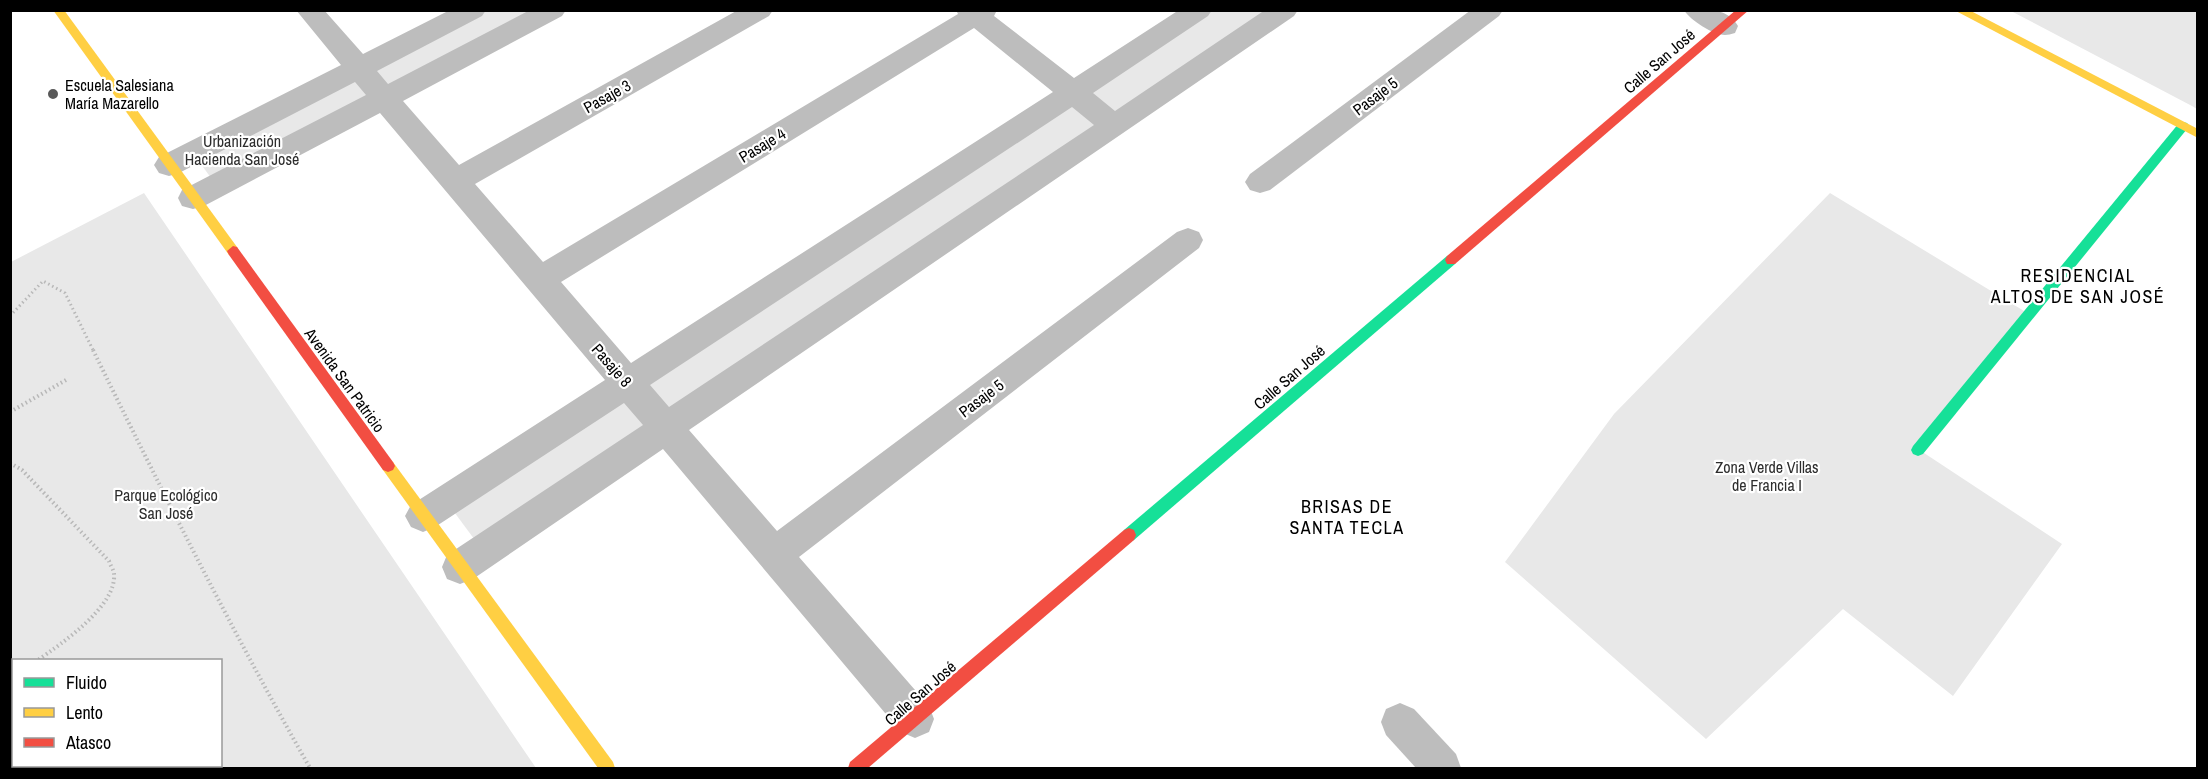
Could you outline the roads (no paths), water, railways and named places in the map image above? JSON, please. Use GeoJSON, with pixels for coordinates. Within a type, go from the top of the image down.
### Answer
{"type":"FeatureCollection","features":[{"type":"Feature","properties":{"kind":"street","name":"Avenida San Patricio"},"geometry":{"type":"LineString","coordinates":[[58,10],[607,768]]}},
{"type":"Feature","properties":{"kind":"street","name":"Pasaje 8"},"geometry":{"type":"LineString","coordinates":[[309,10],[915,719]]}},
{"type":"Feature","properties":{"kind":"street"},"geometry":{"type":"LineString","coordinates":[[169,165],[473,10]]}},
{"type":"Feature","properties":{"kind":"street"},"geometry":{"type":"LineString","coordinates":[[193,198],[553,10]]}},
{"type":"Feature","properties":{"kind":"street","name":"Pasaje 3"},"geometry":{"type":"LineString","coordinates":[[455,181],[760,10]]}},
{"type":"Feature","properties":{"kind":"street"},"geometry":{"type":"LineString","coordinates":[[423,516],[1198,10]]}},
{"type":"Feature","properties":{"kind":"street"},"geometry":{"type":"LineString","coordinates":[[460,567],[1285,10]]}},
{"type":"Feature","properties":{"kind":"street","name":"Pasaje 5"},"geometry":{"type":"LineString","coordinates":[[1260,182],[1491,10]]}},
{"type":"Feature","properties":{"kind":"street"},"geometry":{"type":"LineString","coordinates":[[1697,10],[1734,18]]}},
{"type":"Feature","properties":{"kind":"street"},"geometry":{"type":"LineString","coordinates":[[1959,10],[2198,134]]}},
{"type":"Feature","properties":{"kind":"street"},"geometry":{"type":"LineString","coordinates":[[977,12],[1114,126]]}},
{"type":"Feature","properties":{"kind":"street","name":"Pasaje 4"},"geometry":{"type":"LineString","coordinates":[[539,280],[977,12]]}},
{"type":"Feature","properties":{"kind":"street","name":"Calle San José"},"geometry":{"type":"LineString","coordinates":[[856,768],[1734,18]]}},
{"type":"Feature","properties":{"kind":"street"},"geometry":{"type":"LineString","coordinates":[[1918,450],[2183,126]]}},
{"type":"Feature","properties":{"kind":"street","name":"Pasaje 5"},"geometry":{"type":"LineString","coordinates":[[774,555],[1188,240]]}},
{"type":"Feature","properties":{"kind":"street"},"geometry":{"type":"LineString","coordinates":[[1400,722],[1442,768]]}},
{"type":"Feature","properties":{"kind":"place","name":"Escuela Salesiana María Mazarello"},"geometry":{"type":"Point","coordinates":[53,94]}},
{"type":"Feature","properties":{"kind":"district","name":"RESIDENCIAL ALTOS DE SAN JOSÉ"},"geometry":{"type":"Point","coordinates":[2078,286]}},
{"type":"Feature","properties":{"kind":"district","name":"BRISAS DE SANTA TECLA"},"geometry":{"type":"Point","coordinates":[1347,517]}},
{"type":"Feature","properties":{"kind":"park label","name":"Urbanización Hacienda San José"},"geometry":{"type":"Point","coordinates":[242,150]}},
{"type":"Feature","properties":{"kind":"park label","name":"Zona Verde Villas de Francia I"},"geometry":{"type":"Point","coordinates":[1767,476]}},
{"type":"Feature","properties":{"kind":"park label","name":"Parque Ecológico San José"},"geometry":{"type":"Point","coordinates":[166,504]}}]}
